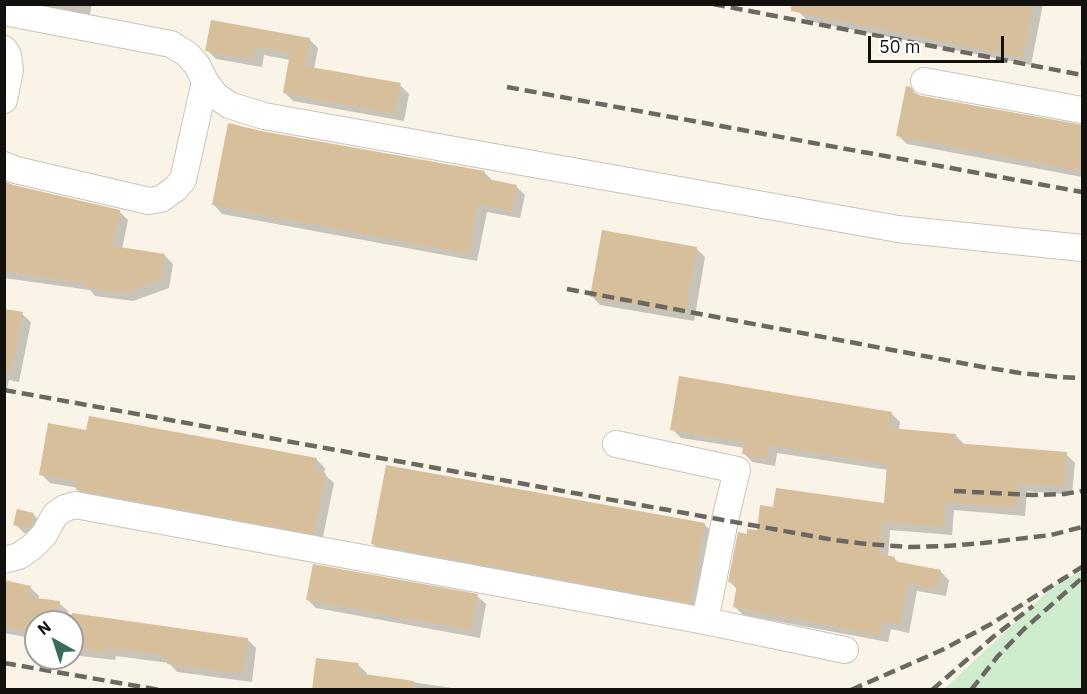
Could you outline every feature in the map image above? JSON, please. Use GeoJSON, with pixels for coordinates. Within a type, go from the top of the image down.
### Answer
{"type":"FeatureCollection","features":[{"type":"Feature","properties":{"kind":"lane"},"geometry":{"type":"LineString","coordinates":[[4,12],[171,44],[188,54],[215,95],[229,105],[264,116],[898,229],[1083,248]]}},
{"type":"Feature","properties":{"kind":"lane"},"geometry":{"type":"LineString","coordinates":[[4,49],[8,55],[10,70],[4,100]]}},
{"type":"Feature","properties":{"kind":"lane"},"geometry":{"type":"LineString","coordinates":[[4,165],[16,170],[149,201],[161,200],[183,180],[205,81]]}},
{"type":"Feature","properties":{"kind":"lane"},"geometry":{"type":"LineString","coordinates":[[924,81],[1083,110]]}},
{"type":"Feature","properties":{"kind":"lane"},"geometry":{"type":"LineString","coordinates":[[616,444],[738,470],[725,520],[705,621]]}},
{"type":"Feature","properties":{"kind":"lane"},"geometry":{"type":"LineString","coordinates":[[4,560],[19,556],[32,547],[44,535],[55,515],[75,504],[705,621],[845,650]]}},
{"type":"Feature","properties":{"kind":"green space"},"geometry":{"type":"Polygon","coordinates":[[[1082,571],[1082,689],[944,689],[1057,583],[1082,571]]]}},
{"type":"Feature","properties":{"kind":"building"},"geometry":{"type":"Polygon","coordinates":[[[791,4],[1033,4],[1023,58],[791,11],[791,4]]]}},
{"type":"Feature","properties":{"kind":"building"},"geometry":{"type":"Polygon","coordinates":[[[211,20],[310,38],[305,66],[401,83],[395,114],[283,93],[290,53],[255,47],[253,59],[205,51],[211,20]]]}},
{"type":"Feature","properties":{"kind":"building"},"geometry":{"type":"Polygon","coordinates":[[[906,86],[911,87],[921,96],[1083,125],[1083,171],[896,136],[906,86]]]}},
{"type":"Feature","properties":{"kind":"building"},"geometry":{"type":"Polygon","coordinates":[[[228,123],[261,131],[485,171],[483,178],[517,185],[512,211],[478,204],[469,254],[212,205],[228,123]]]}},
{"type":"Feature","properties":{"kind":"building"},"geometry":{"type":"Polygon","coordinates":[[[4,181],[120,210],[113,246],[165,254],[161,280],[123,293],[85,288],[86,283],[4,271],[4,181]]]}},
{"type":"Feature","properties":{"kind":"building"},"geometry":{"type":"Polygon","coordinates":[[[602,230],[697,247],[685,313],[590,297],[602,230]]]}},
{"type":"Feature","properties":{"kind":"building"},"geometry":{"type":"Polygon","coordinates":[[[4,309],[23,312],[11,371],[4,370],[4,309]]]}},
{"type":"Feature","properties":{"kind":"building"},"geometry":{"type":"Polygon","coordinates":[[[679,376],[892,412],[890,428],[956,434],[955,443],[1067,452],[1064,487],[1019,483],[1017,508],[946,502],[944,527],[882,522],[880,554],[895,557],[894,561],[941,570],[938,589],[908,583],[900,625],[882,622],[880,635],[733,607],[737,584],[728,582],[738,532],[747,534],[747,529],[757,530],[760,505],[773,507],[776,488],[884,503],[887,464],[769,445],[767,458],[742,454],[744,442],[670,430],[679,376]]]}},
{"type":"Feature","properties":{"kind":"building"},"geometry":{"type":"Polygon","coordinates":[[[89,416],[317,458],[314,471],[326,473],[314,534],[76,490],[76,481],[39,475],[48,423],[86,430],[89,416]]]}},
{"type":"Feature","properties":{"kind":"building"},"geometry":{"type":"Polygon","coordinates":[[[386,465],[705,523],[690,603],[371,544],[386,465]]]}},
{"type":"Feature","properties":{"kind":"building"},"geometry":{"type":"Polygon","coordinates":[[[17,509],[34,513],[30,528],[13,525],[17,509]]]}},
{"type":"Feature","properties":{"kind":"building"},"geometry":{"type":"Polygon","coordinates":[[[313,564],[478,594],[471,630],[306,600],[313,564]]]}},
{"type":"Feature","properties":{"kind":"building"},"geometry":{"type":"Polygon","coordinates":[[[4,580],[31,586],[29,597],[60,601],[59,610],[24,610],[24,631],[4,627],[4,580]]]}},
{"type":"Feature","properties":{"kind":"building"},"geometry":{"type":"Polygon","coordinates":[[[84,615],[248,638],[243,674],[167,664],[168,656],[108,648],[107,652],[84,649],[84,615]]]}},
{"type":"Feature","properties":{"kind":"building"},"geometry":{"type":"Polygon","coordinates":[[[316,658],[359,663],[357,673],[414,681],[414,690],[312,690],[316,658]]]}},
{"type":"Feature","properties":{"kind":"railway"},"geometry":{"type":"LineString","coordinates":[[713,4],[1082,75]]}},
{"type":"Feature","properties":{"kind":"railway"},"geometry":{"type":"LineString","coordinates":[[507,87],[1082,192]]}},
{"type":"Feature","properties":{"kind":"railway"},"geometry":{"type":"LineString","coordinates":[[567,289],[983,367],[1020,373],[1082,378]]}},
{"type":"Feature","properties":{"kind":"railway"},"geometry":{"type":"LineString","coordinates":[[4,390],[834,540],[909,547],[946,546],[1051,535],[1082,527]]}},
{"type":"Feature","properties":{"kind":"railway"},"geometry":{"type":"LineString","coordinates":[[954,491],[1033,495],[1082,491]]}},
{"type":"Feature","properties":{"kind":"railway"},"geometry":{"type":"LineString","coordinates":[[851,690],[942,650],[991,624],[1082,567]]}},
{"type":"Feature","properties":{"kind":"railway"},"geometry":{"type":"LineString","coordinates":[[971,690],[998,656],[1024,629],[1082,578]]}},
{"type":"Feature","properties":{"kind":"railway"},"geometry":{"type":"LineString","coordinates":[[932,690],[1033,606]]}},
{"type":"Feature","properties":{"kind":"railway"},"geometry":{"type":"LineString","coordinates":[[4,663],[160,690]]}}]}
